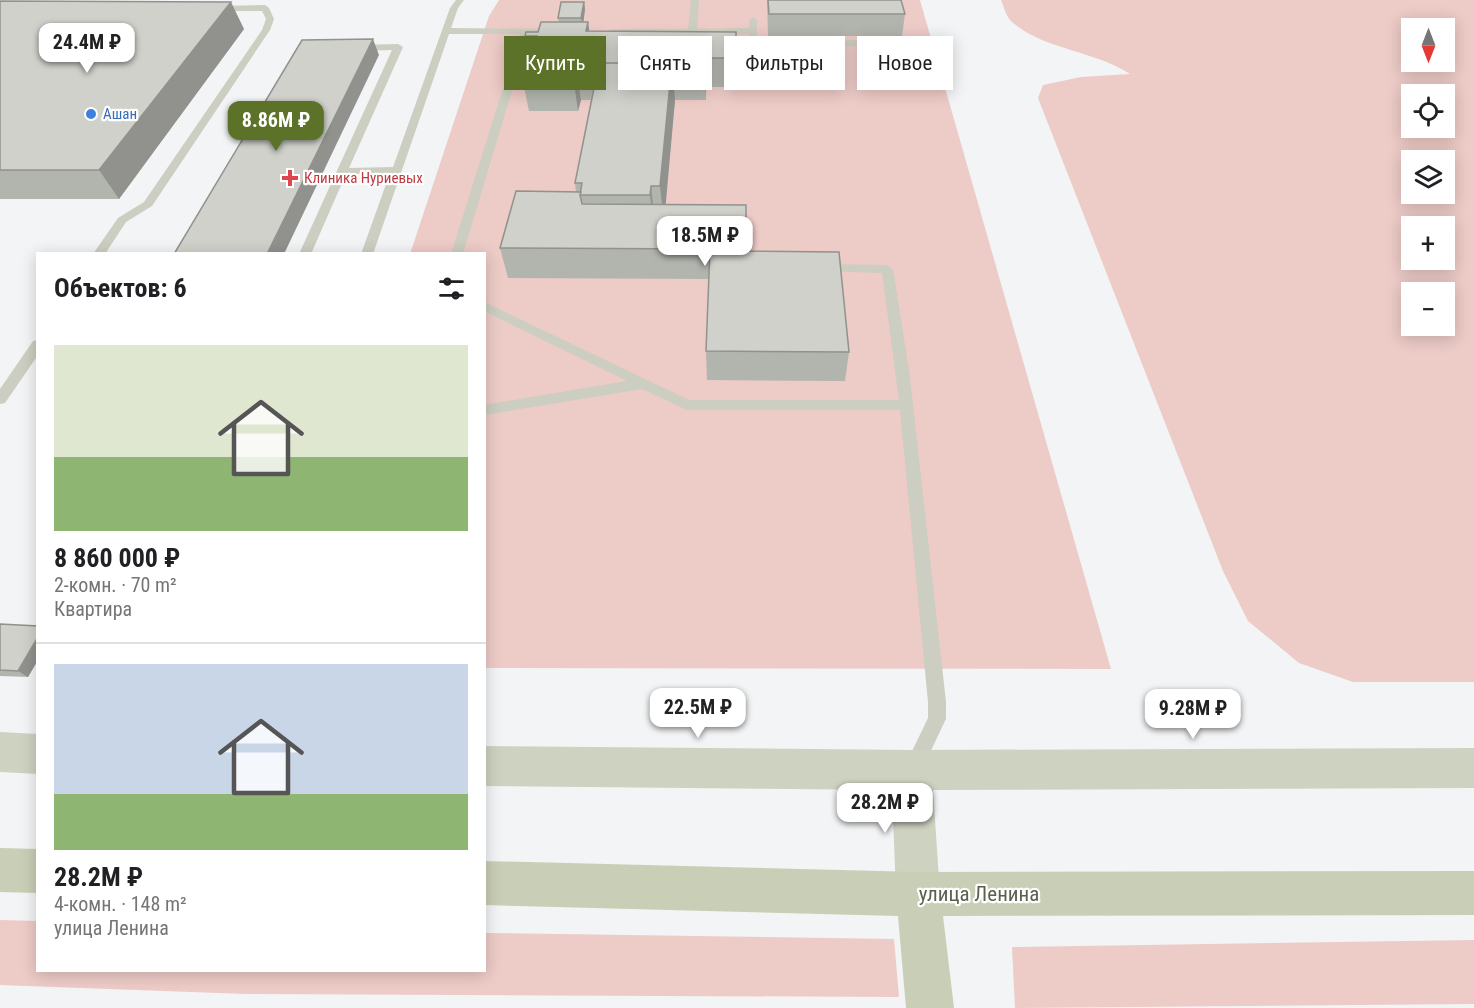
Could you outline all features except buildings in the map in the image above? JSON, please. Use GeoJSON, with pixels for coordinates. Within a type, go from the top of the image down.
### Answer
{"type":"FeatureCollection","features":[{"type":"Feature","properties":{"kind":"main road"},"geometry":{"type":"LineString","coordinates":[[0,870],[36,871]]}},
{"type":"Feature","properties":{"kind":"main road","name":"улица Ленина"},"geometry":{"type":"LineString","coordinates":[[486,883],[918,894],[1474,893]]}},
{"type":"Feature","properties":{"kind":"main road"},"geometry":{"type":"LineString","coordinates":[[918,894],[930,1008]]}},
{"type":"Feature","properties":{"kind":"street"},"geometry":{"type":"LineString","coordinates":[[0,752],[36,754]]}},
{"type":"Feature","properties":{"kind":"street"},"geometry":{"type":"LineString","coordinates":[[486,766],[912,770],[1474,768]]}},
{"type":"Feature","properties":{"kind":"street"},"geometry":{"type":"LineString","coordinates":[[912,770],[918,894]]}},
{"type":"Feature","properties":{"kind":"lane"},"geometry":{"type":"LineString","coordinates":[[368,252],[446,31],[460,0]]}},
{"type":"Feature","properties":{"kind":"lane"},"geometry":{"type":"LineString","coordinates":[[692,31],[695,0]]}},
{"type":"Feature","properties":{"kind":"lane"},"geometry":{"type":"LineString","coordinates":[[100,252],[122,220],[148,204],[266,30],[270,19],[265,8],[208,8]]}},
{"type":"Feature","properties":{"kind":"lane"},"geometry":{"type":"LineString","coordinates":[[753,20],[753,42],[857,43]]}},
{"type":"Feature","properties":{"kind":"lane"},"geometry":{"type":"LineString","coordinates":[[446,31],[561,32]]}},
{"type":"Feature","properties":{"kind":"lane"},"geometry":{"type":"LineString","coordinates":[[596,32],[753,31]]}},
{"type":"Feature","properties":{"kind":"lane"},"geometry":{"type":"LineString","coordinates":[[458,252],[525,32]]}},
{"type":"Feature","properties":{"kind":"lane"},"geometry":{"type":"LineString","coordinates":[[306,252],[398,47],[349,48]]}},
{"type":"Feature","properties":{"kind":"lane"},"geometry":{"type":"LineString","coordinates":[[342,171],[397,170]]}},
{"type":"Feature","properties":{"kind":"lane"},"geometry":{"type":"LineString","coordinates":[[807,268],[887,269],[905,405],[937,702],[937,719],[912,770]]}},
{"type":"Feature","properties":{"kind":"lane"},"geometry":{"type":"LineString","coordinates":[[486,307],[687,405],[905,405]]}},
{"type":"Feature","properties":{"kind":"lane"},"geometry":{"type":"LineString","coordinates":[[0,399],[36,347]]}},
{"type":"Feature","properties":{"kind":"lane"},"geometry":{"type":"LineString","coordinates":[[486,411],[640,384]]}},
{"type":"Feature","properties":{"kind":"shaded area"},"geometry":{"type":"Polygon","coordinates":[[[499,0],[920,0],[930,36],[857,36],[857,90],[946,90],[1111,669],[486,668],[486,252],[411,252],[489,16],[499,0]]]}},
{"type":"Feature","properties":{"kind":"shaded area"},"geometry":{"type":"Polygon","coordinates":[[[1001,0],[1474,0],[1474,682],[1353,682],[1299,663],[1248,621],[1223,571],[1038,98],[1043,85],[1081,77],[1130,74],[1101,60],[1038,38],[1024,31],[1006,14],[1001,0]]]}},
{"type":"Feature","properties":{"kind":"shaded area"},"geometry":{"type":"Polygon","coordinates":[[[0,920],[36,921],[36,972],[486,972],[486,933],[894,939],[899,997],[246,994],[0,985],[0,920]]]}},
{"type":"Feature","properties":{"kind":"shaded area"},"geometry":{"type":"Polygon","coordinates":[[[1474,940],[1474,1004],[1015,1008],[1012,947],[1474,940]]]}},
{"type":"Feature","properties":{"kind":"place","name":"Ашан"},"geometry":{"type":"Point","coordinates":[91,114]}},
{"type":"Feature","properties":{"kind":"place","name":"Клиника Нуриевых"},"geometry":{"type":"Point","coordinates":[290,178]}}]}
